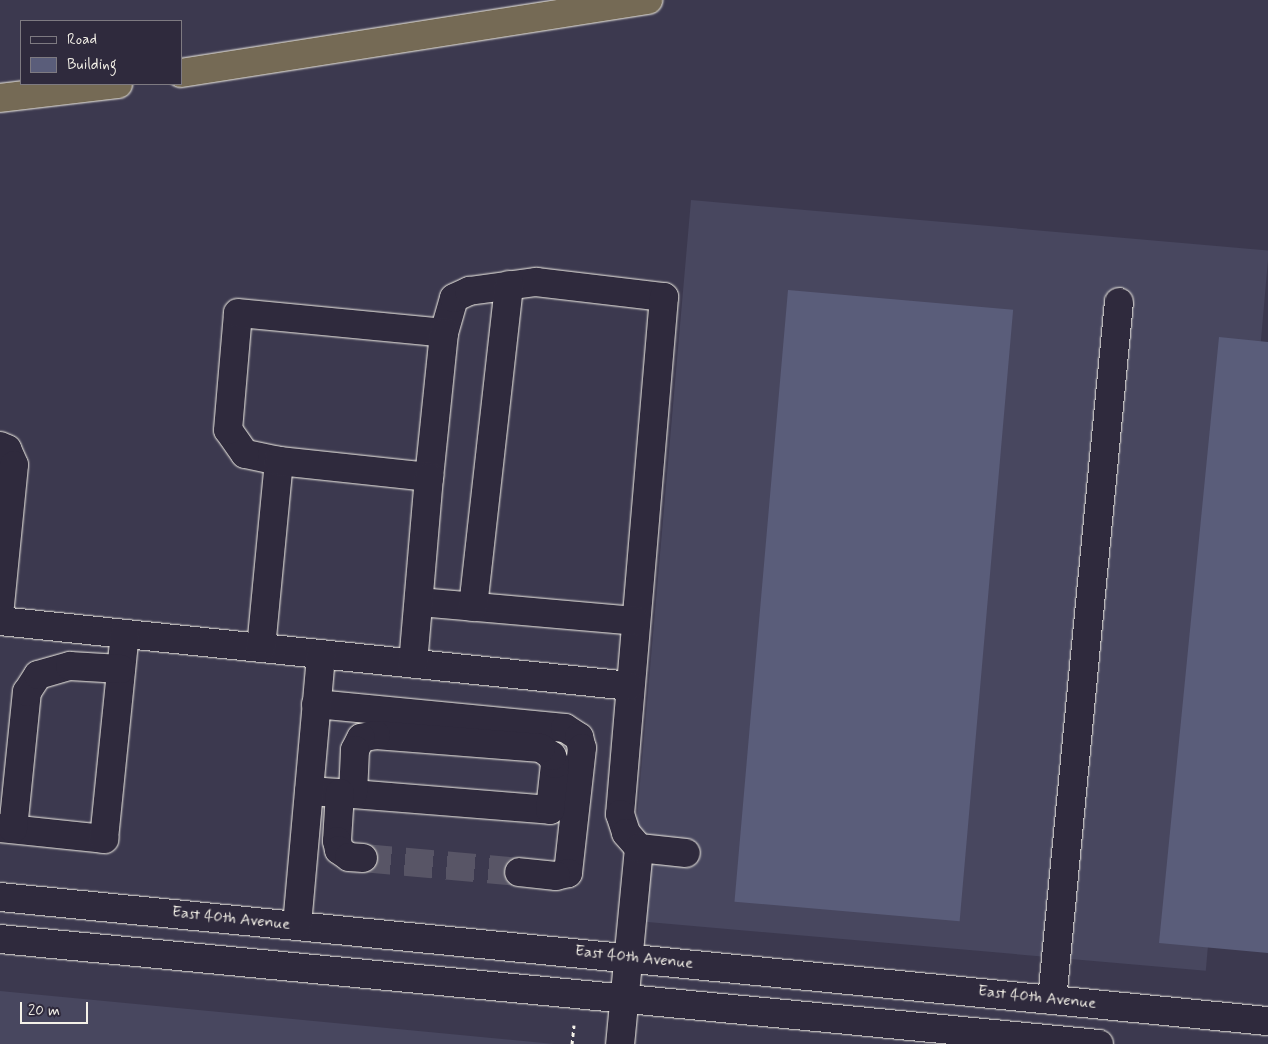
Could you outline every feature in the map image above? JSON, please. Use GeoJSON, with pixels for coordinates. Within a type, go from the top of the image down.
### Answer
{"type":"FeatureCollection","features":[{"type":"Feature","properties":{"kind":"highway"},"geometry":{"type":"LineString","coordinates":[[182,73],[648,0]]}},
{"type":"Feature","properties":{"kind":"highway"},"geometry":{"type":"LineString","coordinates":[[0,98],[110,85]]}},
{"type":"Feature","properties":{"kind":"street"},"geometry":{"type":"LineString","coordinates":[[413,664],[429,477],[444,333],[454,298],[468,291],[536,282],[664,297],[620,814],[626,833],[639,848],[686,853]]}},
{"type":"Feature","properties":{"kind":"street"},"geometry":{"type":"LineString","coordinates":[[473,607],[509,285]]}},
{"type":"Feature","properties":{"kind":"street"},"geometry":{"type":"LineString","coordinates":[[1052,1000],[1119,302]]}},
{"type":"Feature","properties":{"kind":"street"},"geometry":{"type":"LineString","coordinates":[[429,477],[279,461],[244,454],[228,430],[238,313],[444,333]]}},
{"type":"Feature","properties":{"kind":"street"},"geometry":{"type":"LineString","coordinates":[[0,446],[7,449],[14,465],[2,558],[0,606]]}},
{"type":"Feature","properties":{"kind":"street"},"geometry":{"type":"LineString","coordinates":[[261,648],[279,461]]}},
{"type":"Feature","properties":{"kind":"street"},"geometry":{"type":"LineString","coordinates":[[419,602],[635,621]]}},
{"type":"Feature","properties":{"kind":"street"},"geometry":{"type":"LineString","coordinates":[[0,621],[630,686]]}},
{"type":"Feature","properties":{"kind":"street"},"geometry":{"type":"LineString","coordinates":[[121,669],[70,666],[38,675],[27,692],[6,828],[104,839],[125,634]]}},
{"type":"Feature","properties":{"kind":"street"},"geometry":{"type":"LineString","coordinates":[[297,925],[321,654]]}},
{"type":"Feature","properties":{"kind":"street"},"geometry":{"type":"LineString","coordinates":[[316,704],[565,728],[579,737],[582,748],[568,873],[556,876],[518,872]]}},
{"type":"Feature","properties":{"kind":"street"},"geometry":{"type":"LineString","coordinates":[[309,791],[346,794],[550,810],[555,764],[552,756],[541,748],[376,735],[361,738],[355,750],[346,794],[339,850],[348,857],[363,858]]}},
{"type":"Feature","properties":{"kind":"street"},"geometry":{"type":"LineString","coordinates":[[620,1044],[639,848]]}},
{"type":"Feature","properties":{"kind":"street","name":"East 40th Avenue"},"geometry":{"type":"LineString","coordinates":[[0,897],[1268,1021]]}},
{"type":"Feature","properties":{"kind":"street"},"geometry":{"type":"LineString","coordinates":[[0,940],[1085,1043],[1091,1030],[1117,1022],[1213,1016]]}},
{"type":"Feature","properties":{"kind":"path"},"geometry":{"type":"LineString","coordinates":[[572,1044],[574,1025]]}},
{"type":"Feature","properties":{"kind":"shaded area"},"geometry":{"type":"Polygon","coordinates":[[[691,200],[1268,250],[1206,971],[628,920],[691,200]]]}},
{"type":"Feature","properties":{"kind":"shaded area"},"geometry":{"type":"Polygon","coordinates":[[[0,991],[554,1044],[0,1044],[0,991]]]}},
{"type":"Feature","properties":{"kind":"building"},"geometry":{"type":"Polygon","coordinates":[[[788,290],[1013,310],[960,921],[734,902],[788,290]]]}},
{"type":"Feature","properties":{"kind":"building"},"geometry":{"type":"Polygon","coordinates":[[[1219,337],[1268,342],[1268,953],[1159,943],[1219,337]]]}},
{"type":"Feature","properties":{"kind":"tunnel"},"geometry":{"type":"LineString","coordinates":[[363,858],[519,872]]}}]}
